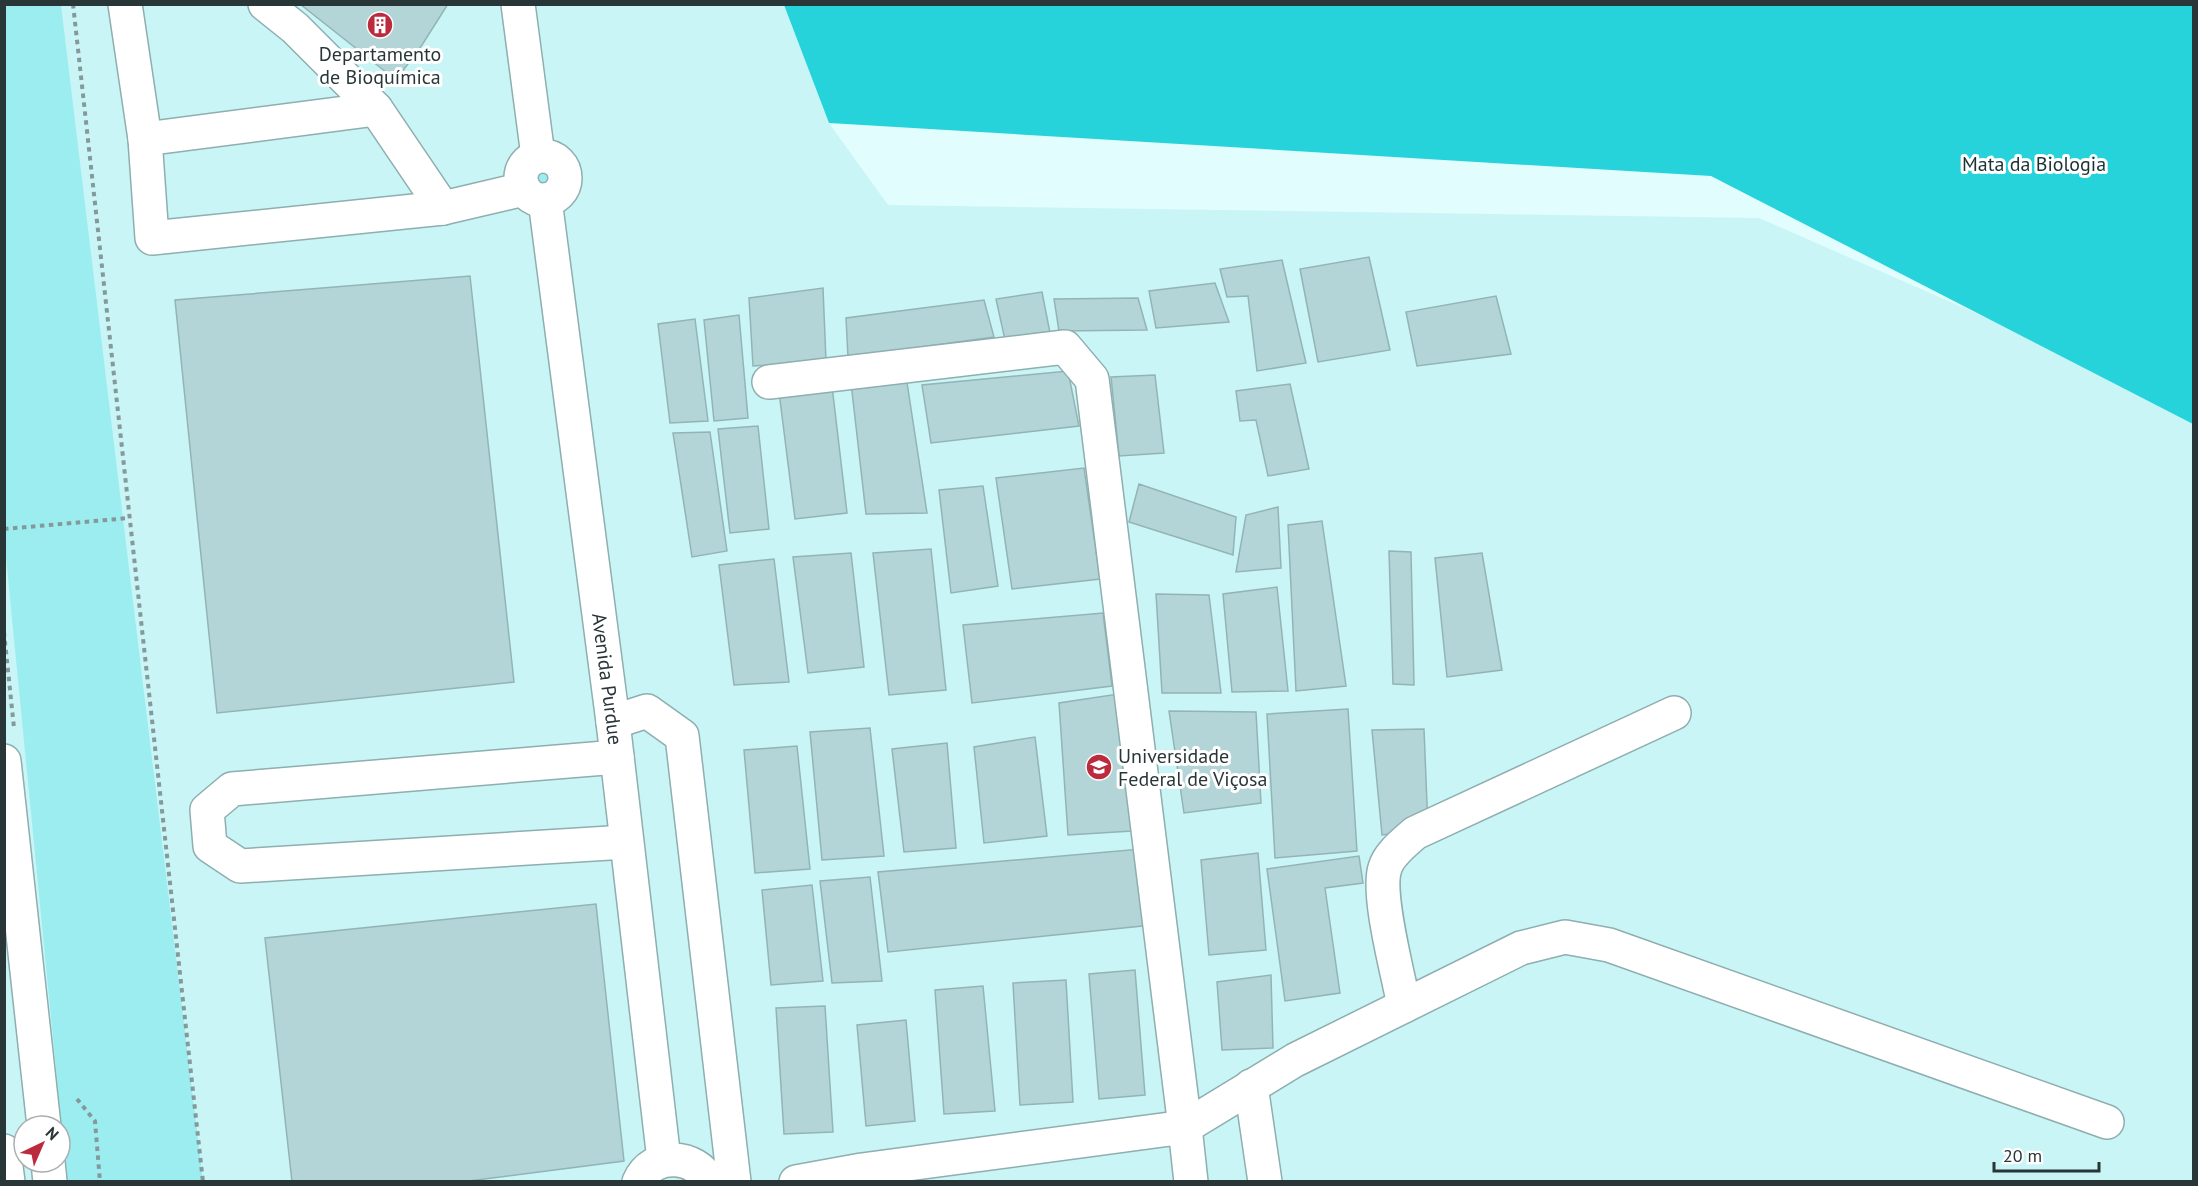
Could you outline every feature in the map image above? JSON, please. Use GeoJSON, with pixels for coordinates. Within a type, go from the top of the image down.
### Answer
{"type":"FeatureCollection","features":[{"type":"Feature","properties":{"kind":"street"},"geometry":{"type":"LineString","coordinates":[[125,4],[145,139],[152,238],[443,208],[534,194],[552,198],[563,189],[565,174],[558,161],[545,155],[538,156],[518,4]]}},
{"type":"Feature","properties":{"kind":"street"},"geometry":{"type":"LineString","coordinates":[[265,4],[295,28],[376,109],[443,208]]}},
{"type":"Feature","properties":{"kind":"street"},"geometry":{"type":"LineString","coordinates":[[145,139],[376,109]]}},
{"type":"Feature","properties":{"kind":"street","name":"Avenida Purdue"},"geometry":{"type":"LineString","coordinates":[[534,194],[613,722],[664,1160]]}},
{"type":"Feature","properties":{"kind":"street"},"geometry":{"type":"LineString","coordinates":[[770,382],[1065,347],[1092,379],[1191,1182]]}},
{"type":"Feature","properties":{"kind":"street"},"geometry":{"type":"LineString","coordinates":[[613,722],[647,711],[682,736],[734,1182]]}},
{"type":"Feature","properties":{"kind":"street"},"geometry":{"type":"LineString","coordinates":[[1404,1006],[1382,892],[1385,868],[1396,851],[1415,833],[1674,713]]}},
{"type":"Feature","properties":{"kind":"street"},"geometry":{"type":"LineString","coordinates":[[617,757],[232,789],[207,810],[210,846],[240,866],[627,842]]}},
{"type":"Feature","properties":{"kind":"street"},"geometry":{"type":"LineString","coordinates":[[4,761],[43,1114]]}},
{"type":"Feature","properties":{"kind":"street"},"geometry":{"type":"LineString","coordinates":[[796,1182],[862,1170],[1185,1127],[1295,1060],[1521,948],[1565,937],[1609,945],[2107,1122]]}},
{"type":"Feature","properties":{"kind":"street"},"geometry":{"type":"LineString","coordinates":[[1251,1086],[1265,1182]]}},
{"type":"Feature","properties":{"kind":"street"},"geometry":{"type":"LineString","coordinates":[[4,1151],[8,1182]]}},
{"type":"Feature","properties":{"kind":"street"},"geometry":{"type":"LineString","coordinates":[[639,1182],[650,1167],[664,1160],[685,1160],[696,1165],[706,1174],[710,1182]]}},
{"type":"Feature","properties":{"kind":"path"},"geometry":{"type":"LineString","coordinates":[[73,4],[203,1182]]}},
{"type":"Feature","properties":{"kind":"path"},"geometry":{"type":"LineString","coordinates":[[4,529],[129,518]]}},
{"type":"Feature","properties":{"kind":"path"},"geometry":{"type":"LineString","coordinates":[[75,1096],[95,1121],[100,1182]]}},
{"type":"Feature","properties":{"kind":"shaded area"},"geometry":{"type":"Polygon","coordinates":[[[4,5],[61,5],[203,1181],[67,1181],[66,1174],[72,1174],[72,1114],[60,1114],[5,547],[4,5]]]}},
{"type":"Feature","properties":{"kind":"shaded area","name":"Universidade Federal de Viçosa"},"geometry":{"type":"Polygon","coordinates":[[[5,5],[784,5],[829,123],[888,205],[1759,218],[2193,408],[2193,1181],[5,1182],[5,5]]]}},
{"type":"Feature","properties":{"kind":"shaded area"},"geometry":{"type":"Polygon","coordinates":[[[550,160],[559,167],[562,177],[561,186],[553,195],[524,173],[527,167],[550,160]]]}},
{"type":"Feature","properties":{"kind":"green space","name":"Mata da Biologia"},"geometry":{"type":"Polygon","coordinates":[[[784,5],[2193,5],[2193,424],[1711,176],[829,123],[784,5]]]}},
{"type":"Feature","properties":{"kind":"building","name":"Departamento de Bioquímica"},"geometry":{"type":"Polygon","coordinates":[[[300,4],[448,4],[396,80],[300,4]]]}},
{"type":"Feature","properties":{"kind":"building"},"geometry":{"type":"Polygon","coordinates":[[[1369,257],[1390,350],[1318,362],[1300,269],[1369,257]]]}},
{"type":"Feature","properties":{"kind":"building"},"geometry":{"type":"Polygon","coordinates":[[[1282,260],[1306,363],[1257,371],[1248,296],[1227,297],[1220,269],[1282,260]]]}},
{"type":"Feature","properties":{"kind":"building"},"geometry":{"type":"Polygon","coordinates":[[[470,276],[514,682],[217,713],[175,300],[470,276]]]}},
{"type":"Feature","properties":{"kind":"building"},"geometry":{"type":"Polygon","coordinates":[[[1215,283],[1229,322],[1156,328],[1149,291],[1215,283]]]}},
{"type":"Feature","properties":{"kind":"building"},"geometry":{"type":"Polygon","coordinates":[[[823,288],[826,361],[753,366],[749,298],[823,288]]]}},
{"type":"Feature","properties":{"kind":"building"},"geometry":{"type":"Polygon","coordinates":[[[1042,292],[1050,333],[1005,340],[996,299],[1042,292]]]}},
{"type":"Feature","properties":{"kind":"building"},"geometry":{"type":"Polygon","coordinates":[[[1496,296],[1511,354],[1417,366],[1406,312],[1496,296]]]}},
{"type":"Feature","properties":{"kind":"building"},"geometry":{"type":"Polygon","coordinates":[[[1138,298],[1147,330],[1059,331],[1054,299],[1138,298]]]}},
{"type":"Feature","properties":{"kind":"building"},"geometry":{"type":"Polygon","coordinates":[[[984,300],[994,337],[848,357],[846,318],[984,300]]]}},
{"type":"Feature","properties":{"kind":"building"},"geometry":{"type":"Polygon","coordinates":[[[739,315],[748,418],[714,421],[704,320],[739,315]]]}},
{"type":"Feature","properties":{"kind":"building"},"geometry":{"type":"Polygon","coordinates":[[[695,319],[708,421],[670,423],[658,324],[695,319]]]}},
{"type":"Feature","properties":{"kind":"building"},"geometry":{"type":"Polygon","coordinates":[[[1068,371],[1079,426],[931,443],[922,385],[1068,371]]]}},
{"type":"Feature","properties":{"kind":"building"},"geometry":{"type":"Polygon","coordinates":[[[1155,375],[1164,453],[1119,456],[1111,377],[1155,375]]]}},
{"type":"Feature","properties":{"kind":"building"},"geometry":{"type":"Polygon","coordinates":[[[906,376],[927,513],[866,514],[851,383],[906,376]]]}},
{"type":"Feature","properties":{"kind":"building"},"geometry":{"type":"Polygon","coordinates":[[[1290,384],[1309,469],[1268,476],[1256,420],[1240,421],[1236,391],[1290,384]]]}},
{"type":"Feature","properties":{"kind":"building"},"geometry":{"type":"Polygon","coordinates":[[[832,386],[847,513],[795,519],[779,392],[832,386]]]}},
{"type":"Feature","properties":{"kind":"building"},"geometry":{"type":"Polygon","coordinates":[[[758,426],[769,529],[730,533],[718,429],[758,426]]]}},
{"type":"Feature","properties":{"kind":"building"},"geometry":{"type":"Polygon","coordinates":[[[710,432],[727,551],[692,557],[673,433],[710,432]]]}},
{"type":"Feature","properties":{"kind":"building"},"geometry":{"type":"Polygon","coordinates":[[[1084,468],[1100,579],[1012,589],[996,478],[1084,468]]]}},
{"type":"Feature","properties":{"kind":"building"},"geometry":{"type":"Polygon","coordinates":[[[1139,484],[1236,517],[1233,555],[1129,522],[1139,484]]]}},
{"type":"Feature","properties":{"kind":"building"},"geometry":{"type":"Polygon","coordinates":[[[983,486],[998,586],[951,593],[939,490],[983,486]]]}},
{"type":"Feature","properties":{"kind":"building"},"geometry":{"type":"Polygon","coordinates":[[[1278,507],[1281,568],[1236,572],[1246,515],[1278,507]]]}},
{"type":"Feature","properties":{"kind":"building"},"geometry":{"type":"Polygon","coordinates":[[[1322,521],[1346,686],[1296,691],[1288,525],[1322,521]]]}},
{"type":"Feature","properties":{"kind":"building"},"geometry":{"type":"Polygon","coordinates":[[[931,549],[946,690],[889,695],[873,553],[931,549]]]}},
{"type":"Feature","properties":{"kind":"building"},"geometry":{"type":"Polygon","coordinates":[[[1389,551],[1411,552],[1414,685],[1393,684],[1389,551]]]}},
{"type":"Feature","properties":{"kind":"building"},"geometry":{"type":"Polygon","coordinates":[[[851,553],[864,667],[808,673],[793,557],[851,553]]]}},
{"type":"Feature","properties":{"kind":"building"},"geometry":{"type":"Polygon","coordinates":[[[1482,553],[1502,670],[1447,677],[1435,558],[1482,553]]]}},
{"type":"Feature","properties":{"kind":"building"},"geometry":{"type":"Polygon","coordinates":[[[774,559],[789,682],[734,685],[719,565],[774,559]]]}},
{"type":"Feature","properties":{"kind":"building"},"geometry":{"type":"Polygon","coordinates":[[[1277,587],[1288,691],[1232,692],[1223,594],[1277,587]]]}},
{"type":"Feature","properties":{"kind":"building"},"geometry":{"type":"Polygon","coordinates":[[[1156,594],[1209,595],[1221,693],[1162,693],[1156,594]]]}},
{"type":"Feature","properties":{"kind":"building"},"geometry":{"type":"Polygon","coordinates":[[[1103,613],[1112,686],[972,703],[963,625],[1103,613]]]}},
{"type":"Feature","properties":{"kind":"building"},"geometry":{"type":"Polygon","coordinates":[[[1118,694],[1132,831],[1068,835],[1059,703],[1118,694]]]}},
{"type":"Feature","properties":{"kind":"building"},"geometry":{"type":"Polygon","coordinates":[[[1348,709],[1357,851],[1275,858],[1267,714],[1348,709]]]}},
{"type":"Feature","properties":{"kind":"building"},"geometry":{"type":"Polygon","coordinates":[[[1169,711],[1256,712],[1261,803],[1184,813],[1169,711]]]}},
{"type":"Feature","properties":{"kind":"building"},"geometry":{"type":"Polygon","coordinates":[[[870,728],[884,856],[822,860],[810,732],[870,728]]]}},
{"type":"Feature","properties":{"kind":"building"},"geometry":{"type":"Polygon","coordinates":[[[1424,729],[1428,829],[1382,835],[1372,730],[1424,729]]]}},
{"type":"Feature","properties":{"kind":"building"},"geometry":{"type":"Polygon","coordinates":[[[1035,737],[1047,836],[984,843],[974,747],[1035,737]]]}},
{"type":"Feature","properties":{"kind":"building"},"geometry":{"type":"Polygon","coordinates":[[[947,743],[956,848],[904,852],[892,749],[947,743]]]}},
{"type":"Feature","properties":{"kind":"building"},"geometry":{"type":"Polygon","coordinates":[[[797,746],[810,869],[755,873],[744,750],[797,746]]]}},
{"type":"Feature","properties":{"kind":"building"},"geometry":{"type":"Polygon","coordinates":[[[1141,849],[1152,925],[888,952],[878,872],[1141,849]]]}},
{"type":"Feature","properties":{"kind":"building"},"geometry":{"type":"Polygon","coordinates":[[[1258,853],[1266,950],[1209,955],[1201,860],[1258,853]]]}},
{"type":"Feature","properties":{"kind":"building"},"geometry":{"type":"Polygon","coordinates":[[[1359,856],[1363,883],[1325,888],[1340,993],[1285,1001],[1267,869],[1359,856]]]}},
{"type":"Feature","properties":{"kind":"building"},"geometry":{"type":"Polygon","coordinates":[[[870,877],[882,981],[832,983],[820,881],[870,877]]]}},
{"type":"Feature","properties":{"kind":"building"},"geometry":{"type":"Polygon","coordinates":[[[812,885],[823,981],[771,985],[762,890],[812,885]]]}},
{"type":"Feature","properties":{"kind":"building"},"geometry":{"type":"Polygon","coordinates":[[[596,904],[624,1161],[461,1182],[292,1182],[265,938],[596,904]]]}},
{"type":"Feature","properties":{"kind":"building"},"geometry":{"type":"Polygon","coordinates":[[[1135,970],[1145,1095],[1099,1099],[1089,974],[1135,970]]]}},
{"type":"Feature","properties":{"kind":"building"},"geometry":{"type":"Polygon","coordinates":[[[1271,975],[1273,1048],[1222,1050],[1217,982],[1271,975]]]}},
{"type":"Feature","properties":{"kind":"building"},"geometry":{"type":"Polygon","coordinates":[[[1066,980],[1073,1102],[1020,1105],[1013,983],[1066,980]]]}},
{"type":"Feature","properties":{"kind":"building"},"geometry":{"type":"Polygon","coordinates":[[[983,986],[995,1111],[944,1114],[935,990],[983,986]]]}},
{"type":"Feature","properties":{"kind":"building"},"geometry":{"type":"Polygon","coordinates":[[[825,1006],[833,1132],[784,1134],[776,1008],[825,1006]]]}},
{"type":"Feature","properties":{"kind":"building"},"geometry":{"type":"Polygon","coordinates":[[[906,1020],[915,1121],[866,1126],[857,1025],[906,1020]]]}},
{"type":"Feature","properties":{"kind":"place","name":"Departamento de Bioquímica"},"geometry":{"type":"Point","coordinates":[380,25]}},
{"type":"Feature","properties":{"kind":"place","name":"Universidade Federal de Viçosa"},"geometry":{"type":"Point","coordinates":[1099,767]}}]}
